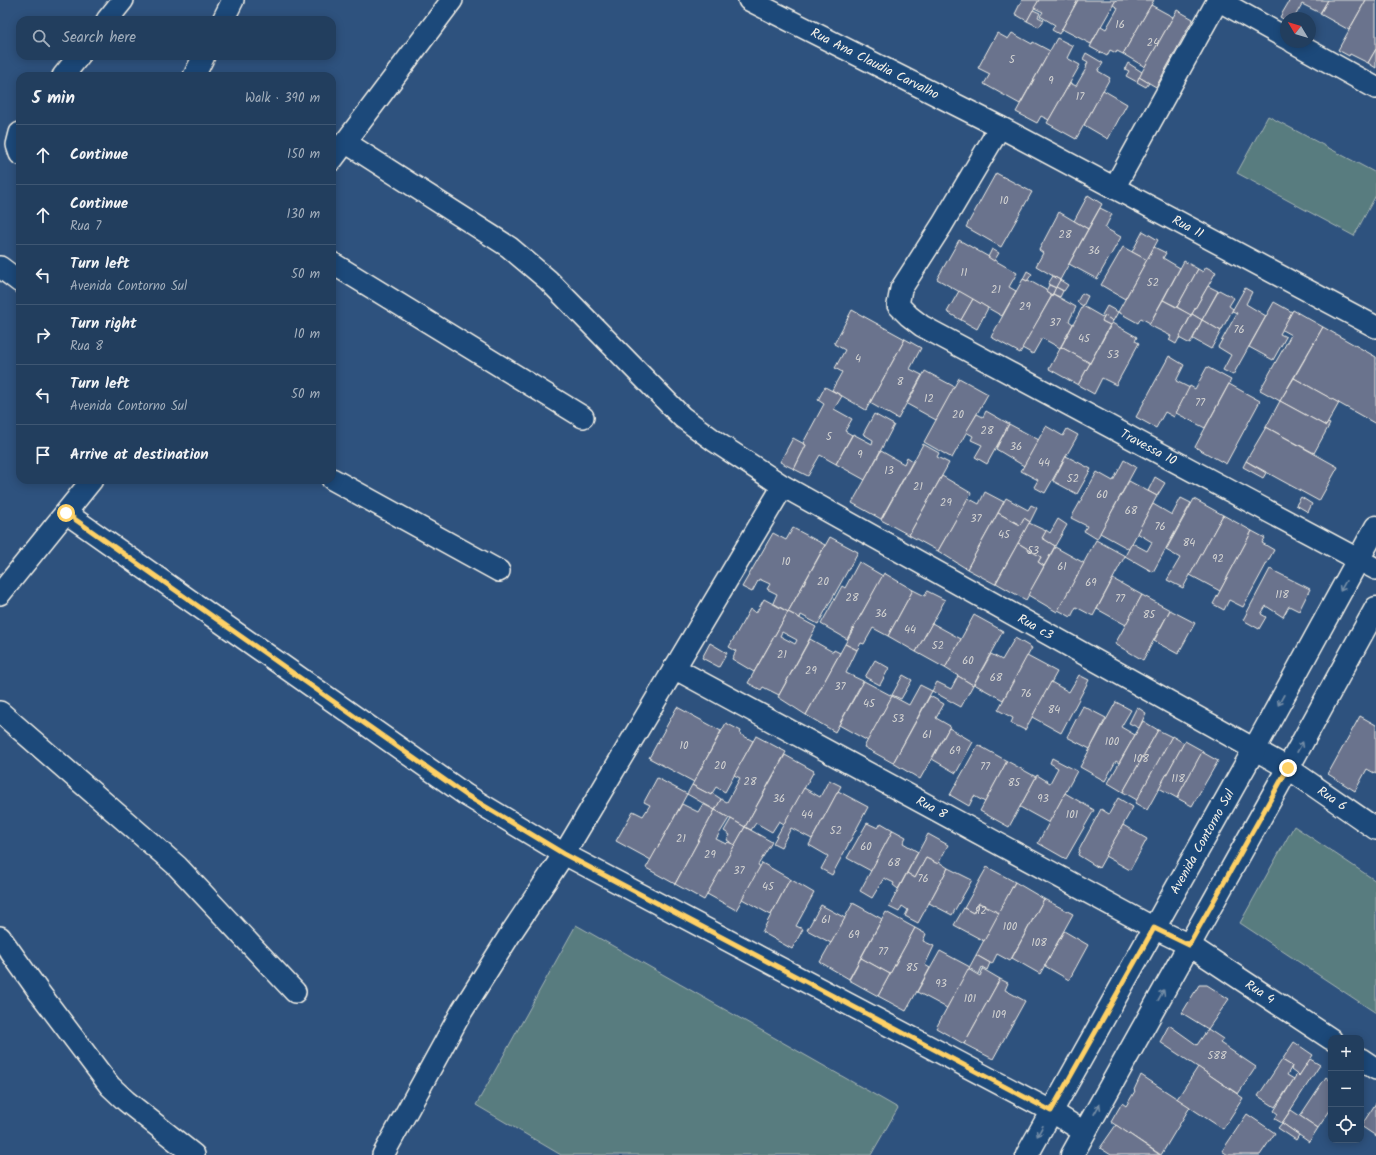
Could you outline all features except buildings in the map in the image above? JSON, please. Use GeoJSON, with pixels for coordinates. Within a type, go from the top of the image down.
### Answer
{"type":"FeatureCollection","features":[{"type":"Feature","properties":{"kind":"street"},"geometry":{"type":"LineString","coordinates":[[110,16],[123,0]]}},
{"type":"Feature","properties":{"kind":"street"},"geometry":{"type":"LineString","coordinates":[[225,16],[233,0]]}},
{"type":"Feature","properties":{"kind":"street"},"geometry":{"type":"LineString","coordinates":[[336,154],[452,0]]}},
{"type":"Feature","properties":{"kind":"street","name":"Rua Ana Claudia Carvalho"},"geometry":{"type":"LineString","coordinates":[[749,0],[1000,127]]}},
{"type":"Feature","properties":{"kind":"street"},"geometry":{"type":"LineString","coordinates":[[1114,188],[1218,0],[1280,35]]}},
{"type":"Feature","properties":{"kind":"street"},"geometry":{"type":"LineString","coordinates":[[1304,48],[1376,88]]}},
{"type":"Feature","properties":{"kind":"street"},"geometry":{"type":"LineString","coordinates":[[66,72],[76,60]]}},
{"type":"Feature","properties":{"kind":"street"},"geometry":{"type":"LineString","coordinates":[[196,72],[202,60]]}},
{"type":"Feature","properties":{"kind":"street","name":"Rua 11"},"geometry":{"type":"LineString","coordinates":[[1000,127],[1376,327]]}},
{"type":"Feature","properties":{"kind":"street","name":"Travessa 10"},"geometry":{"type":"LineString","coordinates":[[1000,127],[942,225],[901,289],[898,305],[922,326],[1367,564]]}},
{"type":"Feature","properties":{"kind":"street","name":"Rua c3"},"geometry":{"type":"LineString","coordinates":[[345,142],[508,247],[548,280],[682,417],[716,442],[783,486],[1255,748],[1288,768]]}},
{"type":"Feature","properties":{"kind":"street"},"geometry":{"type":"LineString","coordinates":[[336,264],[583,417]]}},
{"type":"Feature","properties":{"kind":"street"},"geometry":{"type":"LineString","coordinates":[[0,267],[16,279]]}},
{"type":"Feature","properties":{"kind":"street"},"geometry":{"type":"LineString","coordinates":[[336,481],[499,571]]}},
{"type":"Feature","properties":{"kind":"street"},"geometry":{"type":"LineString","coordinates":[[4,581],[66,513],[89,484]]}},
{"type":"Feature","properties":{"kind":"street"},"geometry":{"type":"LineString","coordinates":[[383,1155],[462,1012],[564,854],[783,486]]}},
{"type":"Feature","properties":{"kind":"street"},"geometry":{"type":"LineString","coordinates":[[66,513],[466,795],[564,854],[1051,1111],[1084,1132]]}},
{"type":"Feature","properties":{"kind":"street","name":"Avenida Contorno Sul"},"geometry":{"type":"LineString","coordinates":[[1027,1155],[1255,748],[1367,564],[1376,527]]}},
{"type":"Feature","properties":{"kind":"street"},"geometry":{"type":"LineString","coordinates":[[1073,1155],[1084,1132],[1376,608]]}},
{"type":"Feature","properties":{"kind":"street","name":"Rua 8"},"geometry":{"type":"LineString","coordinates":[[674,668],[1154,928],[1189,945]]}},
{"type":"Feature","properties":{"kind":"street"},"geometry":{"type":"LineString","coordinates":[[0,712],[176,866],[295,992]]}},
{"type":"Feature","properties":{"kind":"street","name":"Rua 6"},"geometry":{"type":"LineString","coordinates":[[1288,768],[1376,829]]}},
{"type":"Feature","properties":{"kind":"street"},"geometry":{"type":"LineString","coordinates":[[0,937],[39,992],[110,1086],[126,1101],[194,1155]]}},
{"type":"Feature","properties":{"kind":"street","name":"Rua 4"},"geometry":{"type":"LineString","coordinates":[[1189,945],[1328,1037]]}},
{"type":"Feature","properties":{"kind":"street"},"geometry":{"type":"LineString","coordinates":[[1364,1061],[1376,1069]]}},
{"type":"Feature","properties":{"kind":"green space"},"geometry":{"type":"Polygon","coordinates":[[[1268,116],[1376,173],[1376,195],[1354,236],[1237,173],[1268,116]]]}},
{"type":"Feature","properties":{"kind":"green space"},"geometry":{"type":"Polygon","coordinates":[[[1294,826],[1376,881],[1376,1013],[1240,923],[1294,826]]]}},
{"type":"Feature","properties":{"kind":"green space"},"geometry":{"type":"Polygon","coordinates":[[[576,925],[898,1108],[871,1155],[561,1155],[476,1105],[576,925]]]}},
{"type":"Feature","properties":{"kind":"route"},"geometry":{"type":"LineString","coordinates":[[66,513],[466,795],[564,854],[1051,1111],[1154,928],[1189,945],[1288,768]]}}]}
